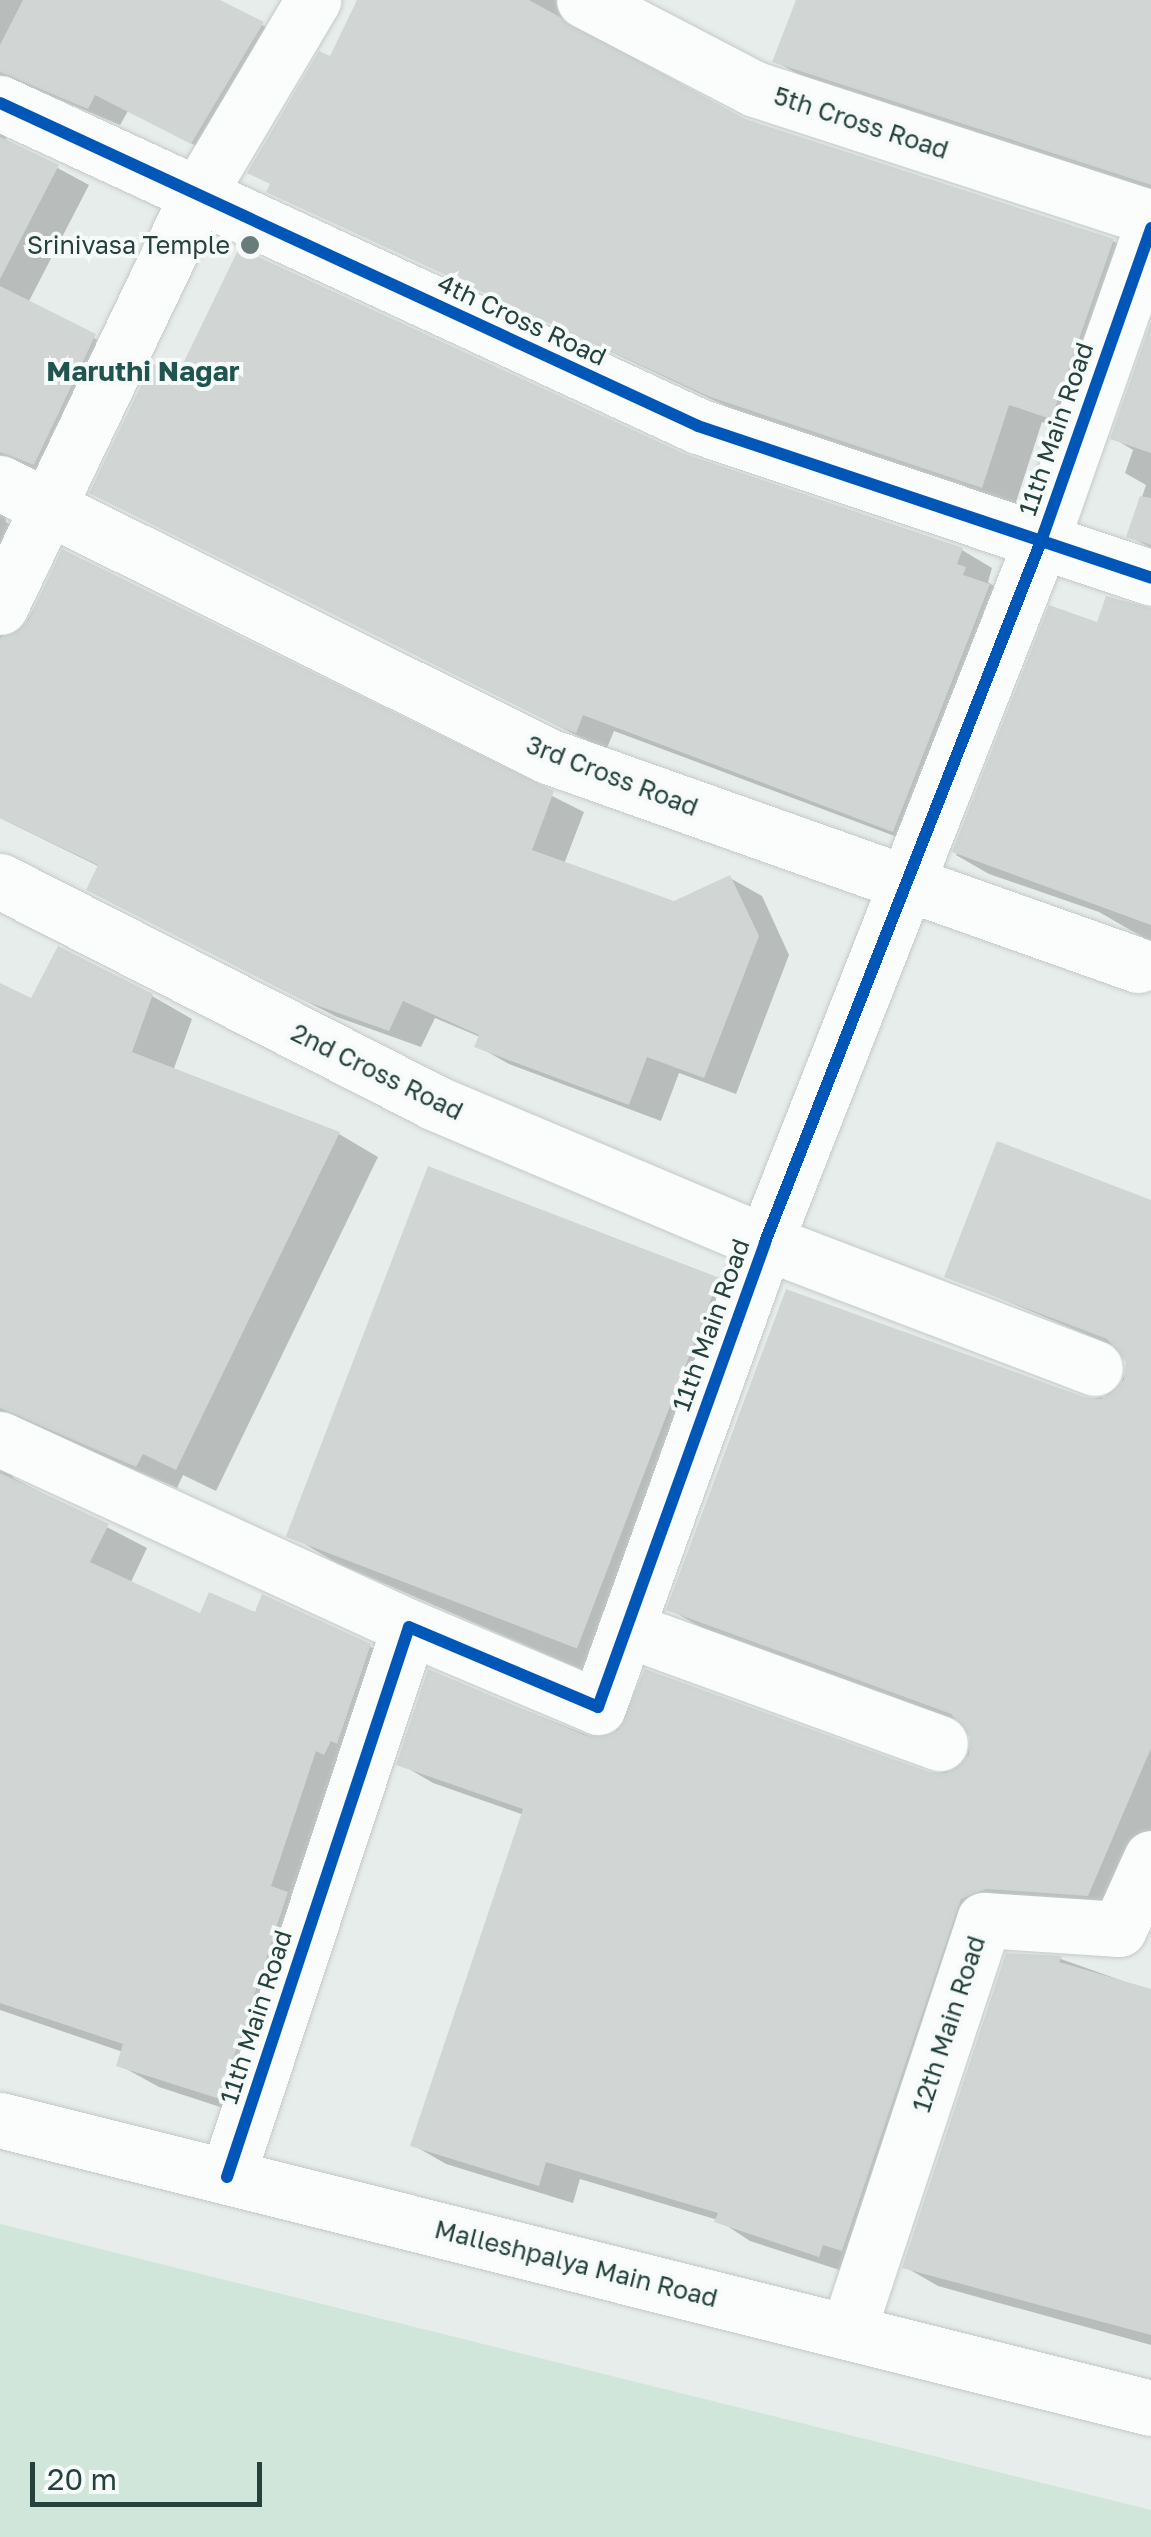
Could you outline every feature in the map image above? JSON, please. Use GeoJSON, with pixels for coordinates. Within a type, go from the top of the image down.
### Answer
{"type":"FeatureCollection","features":[{"type":"Feature","properties":{"kind":"street"},"geometry":{"type":"LineString","coordinates":[[0,607],[51,508],[198,194],[313,0]]}},
{"type":"Feature","properties":{"kind":"street","name":"5th Cross Road"},"geometry":{"type":"LineString","coordinates":[[584,0],[755,88],[1151,218]]}},
{"type":"Feature","properties":{"kind":"street","name":"4th Cross Road"},"geometry":{"type":"LineString","coordinates":[[0,103],[698,426],[1040,544],[1151,578]]}},
{"type":"Feature","properties":{"kind":"street","name":"11th Main Road"},"geometry":{"type":"LineString","coordinates":[[226,2177],[409,1627],[598,1707],[765,1242],[902,880],[1040,544],[1151,228]]}},
{"type":"Feature","properties":{"kind":"street","name":"3rd Cross Road"},"geometry":{"type":"LineString","coordinates":[[0,483],[548,756],[1138,965]]}},
{"type":"Feature","properties":{"kind":"street","name":"2nd Cross Road"},"geometry":{"type":"LineString","coordinates":[[0,881],[433,1102],[765,1242],[1095,1368]]}},
{"type":"Feature","properties":{"kind":"street"},"geometry":{"type":"LineString","coordinates":[[0,1439],[409,1627]]}},
{"type":"Feature","properties":{"kind":"street"},"geometry":{"type":"LineString","coordinates":[[626,1630],[940,1743]]}},
{"type":"Feature","properties":{"kind":"street","name":"12th Main Road"},"geometry":{"type":"LineString","coordinates":[[848,2331],[984,1920],[1120,1929],[1151,1858]]}},
{"type":"Feature","properties":{"kind":"street","name":"Malleshpalya Main Road"},"geometry":{"type":"LineString","coordinates":[[0,2120],[1151,2408]]}},
{"type":"Feature","properties":{"kind":"green space"},"geometry":{"type":"Polygon","coordinates":[[[0,2224],[1151,2510],[1151,2537],[0,2537],[0,2224]]]}},
{"type":"Feature","properties":{"kind":"building"},"geometry":{"type":"Polygon","coordinates":[[[23,0],[220,0],[264,22],[191,144],[95,95],[88,109],[0,72],[0,45],[23,0]]]}},
{"type":"Feature","properties":{"kind":"building"},"geometry":{"type":"Polygon","coordinates":[[[357,0],[529,0],[745,119],[1114,239],[1051,419],[1009,405],[982,488],[710,397],[266,192],[270,184],[247,173],[319,51],[330,56],[357,0]]]}},
{"type":"Feature","properties":{"kind":"building"},"geometry":{"type":"Polygon","coordinates":[[[796,0],[1151,0],[1151,185],[772,62],[796,0]]]}},
{"type":"Feature","properties":{"kind":"building"},"geometry":{"type":"Polygon","coordinates":[[[0,137],[59,165],[0,279],[0,137]]]}},
{"type":"Feature","properties":{"kind":"building"},"geometry":{"type":"Polygon","coordinates":[[[239,248],[685,454],[963,548],[957,564],[966,567],[963,575],[990,584],[893,832],[583,715],[576,733],[560,727],[89,493],[152,363],[177,376],[239,248]]]}},
{"type":"Feature","properties":{"kind":"building"},"geometry":{"type":"Polygon","coordinates":[[[0,286],[96,334],[34,465],[0,452],[0,286]]]}},
{"type":"Feature","properties":{"kind":"building"},"geometry":{"type":"Polygon","coordinates":[[[1151,322],[1151,453],[1110,439],[1151,322]]]}},
{"type":"Feature","properties":{"kind":"building"},"geometry":{"type":"Polygon","coordinates":[[[1140,496],[1151,498],[1151,545],[1126,537],[1140,496]]]}},
{"type":"Feature","properties":{"kind":"building"},"geometry":{"type":"Polygon","coordinates":[[[62,549],[554,791],[532,850],[674,901],[730,875],[759,936],[704,1078],[647,1057],[629,1105],[474,1047],[479,1035],[403,1001],[389,1031],[302,1000],[86,890],[98,865],[0,818],[0,638],[28,621],[62,549]]]}},
{"type":"Feature","properties":{"kind":"building"},"geometry":{"type":"Polygon","coordinates":[[[1106,596],[1151,608],[1151,925],[952,852],[1049,605],[1097,622],[1106,596]]]}},
{"type":"Feature","properties":{"kind":"building"},"geometry":{"type":"Polygon","coordinates":[[[58,946],[153,994],[132,1052],[340,1132],[176,1470],[143,1454],[136,1467],[0,1408],[0,983],[31,998],[58,946]]]}},
{"type":"Feature","properties":{"kind":"building"},"geometry":{"type":"Polygon","coordinates":[[[997,1141],[1151,1200],[1151,1748],[1088,1896],[986,1889],[961,1899],[842,2251],[823,2245],[819,2257],[714,2222],[718,2213],[546,2162],[539,2186],[410,2146],[523,1809],[396,1765],[428,1669],[587,1736],[618,1730],[645,1669],[929,1772],[946,1773],[969,1755],[970,1737],[951,1714],[666,1610],[786,1289],[1084,1397],[1101,1399],[1124,1380],[1126,1362],[1107,1339],[944,1277],[997,1141]]]}},
{"type":"Feature","properties":{"kind":"building"},"geometry":{"type":"Polygon","coordinates":[[[428,1166],[719,1278],[577,1648],[286,1537],[428,1166]]]}},
{"type":"Feature","properties":{"kind":"building"},"geometry":{"type":"Polygon","coordinates":[[[0,1473],[109,1524],[90,1562],[200,1613],[209,1592],[255,1612],[262,1594],[371,1644],[337,1744],[331,1741],[324,1755],[316,1751],[271,1886],[288,1892],[220,2099],[116,2066],[123,2044],[0,2003],[0,1473]]]}},
{"type":"Feature","properties":{"kind":"building"},"geometry":{"type":"Polygon","coordinates":[[[1006,1953],[1062,1956],[1059,1962],[1151,1989],[1151,2335],[902,2268],[1006,1953]]]}},
{"type":"Feature","properties":{"kind":"cycle path"},"geometry":{"type":"LineString","coordinates":[[0,103],[698,426],[1151,578]]}},
{"type":"Feature","properties":{"kind":"cycle path"},"geometry":{"type":"LineString","coordinates":[[227,2177],[409,1627],[598,1707],[765,1242],[1040,544],[1151,228]]}},
{"type":"Feature","properties":{"kind":"place","name":"Srinivasa Temple"},"geometry":{"type":"Point","coordinates":[250,245]}},
{"type":"Feature","properties":{"kind":"district","name":"Maruthi Nagar"},"geometry":{"type":"Point","coordinates":[143,371]}}]}
